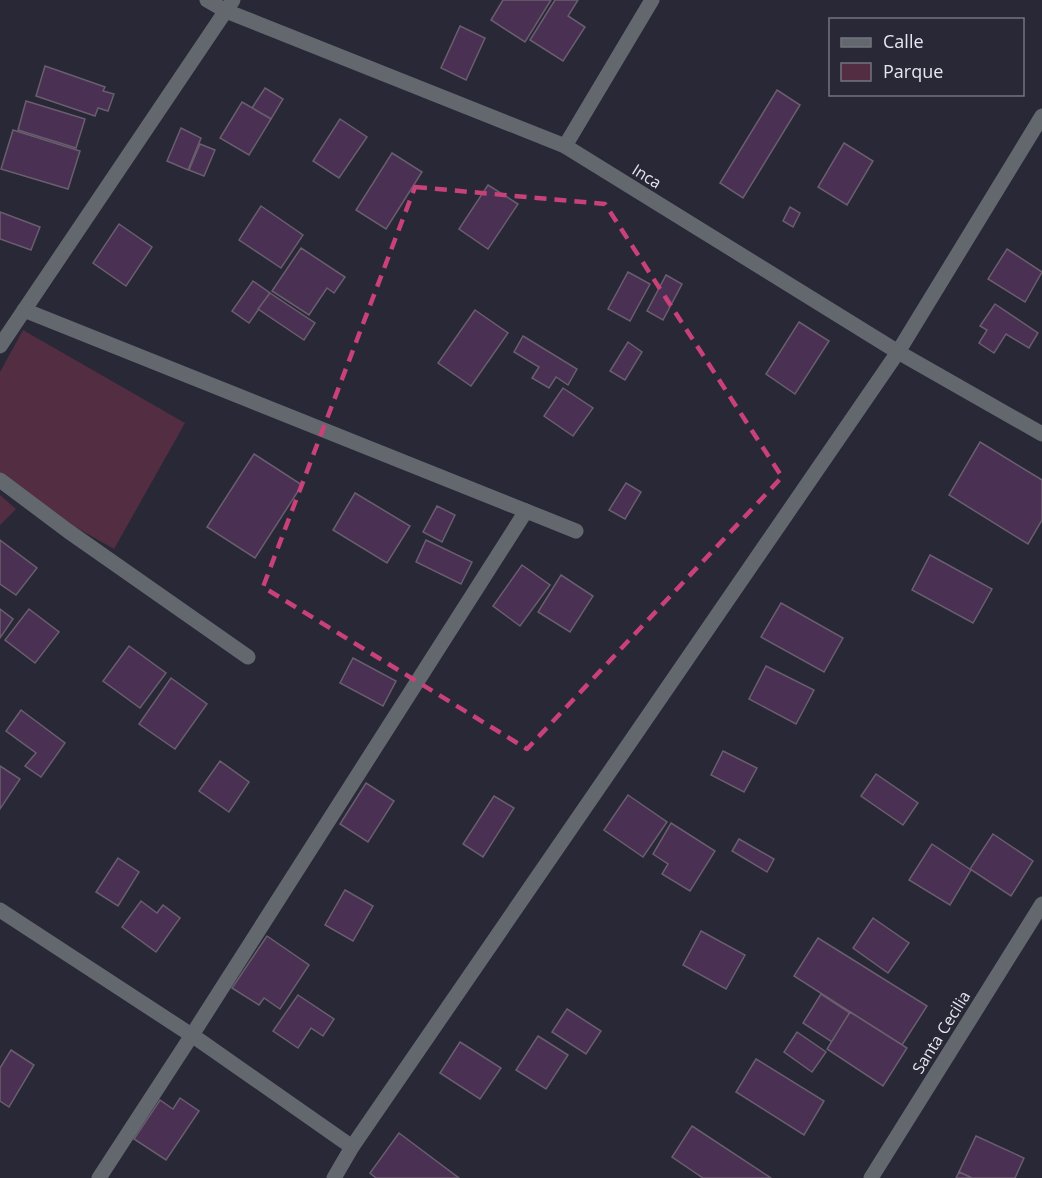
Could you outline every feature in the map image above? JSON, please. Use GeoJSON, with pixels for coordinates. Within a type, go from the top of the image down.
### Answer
{"type":"FeatureCollection","features":[{"type":"Feature","properties":{"kind":"street","name":"Inca"},"geometry":{"type":"LineString","coordinates":[[207,0],[230,5],[565,146],[898,352],[1042,434]]}},
{"type":"Feature","properties":{"kind":"street"},"geometry":{"type":"LineString","coordinates":[[565,146],[652,0]]}},
{"type":"Feature","properties":{"kind":"street"},"geometry":{"type":"LineString","coordinates":[[0,346],[230,5]]}},
{"type":"Feature","properties":{"kind":"street"},"geometry":{"type":"LineString","coordinates":[[334,1178],[352,1148],[898,352],[1042,116]]}},
{"type":"Feature","properties":{"kind":"street"},"geometry":{"type":"LineString","coordinates":[[24,310],[576,531]]}},
{"type":"Feature","properties":{"kind":"street"},"geometry":{"type":"LineString","coordinates":[[0,480],[68,531],[248,657]]}},
{"type":"Feature","properties":{"kind":"street"},"geometry":{"type":"LineString","coordinates":[[99,1178],[526,511]]}},
{"type":"Feature","properties":{"kind":"street","name":"Santa Cecilia"},"geometry":{"type":"LineString","coordinates":[[871,1178],[1042,904]]}},
{"type":"Feature","properties":{"kind":"street"},"geometry":{"type":"LineString","coordinates":[[0,910],[192,1035],[352,1148]]}},
{"type":"Feature","properties":{"kind":"highlighted area"},"geometry":{"type":"Polygon","coordinates":[[[415,187],[605,204],[782,477],[527,749],[263,587],[415,187]]]}},
{"type":"Feature","properties":{"kind":"green space"},"geometry":{"type":"Polygon","coordinates":[[[23,330],[185,423],[114,549],[0,484],[0,372],[23,330]]]}},
{"type":"Feature","properties":{"kind":"green space"},"geometry":{"type":"Polygon","coordinates":[[[0,495],[16,509],[0,525],[0,495]]]}},
{"type":"Feature","properties":{"kind":"building"},"geometry":{"type":"Polygon","coordinates":[[[503,0],[551,0],[525,42],[491,20],[503,0]]]}},
{"type":"Feature","properties":{"kind":"building"},"geometry":{"type":"Polygon","coordinates":[[[555,0],[578,0],[568,16],[585,27],[563,61],[530,40],[555,0]]]}},
{"type":"Feature","properties":{"kind":"building"},"geometry":{"type":"Polygon","coordinates":[[[460,26],[485,38],[466,80],[441,68],[460,26]]]}},
{"type":"Feature","properties":{"kind":"building"},"geometry":{"type":"Polygon","coordinates":[[[45,66],[105,87],[103,91],[114,94],[108,111],[98,108],[95,116],[36,96],[45,66]]]}},
{"type":"Feature","properties":{"kind":"building"},"geometry":{"type":"Polygon","coordinates":[[[265,88],[283,99],[271,119],[252,108],[265,88]]]}},
{"type":"Feature","properties":{"kind":"building"},"geometry":{"type":"Polygon","coordinates":[[[777,90],[800,105],[743,198],[720,183],[777,90]]]}},
{"type":"Feature","properties":{"kind":"building"},"geometry":{"type":"Polygon","coordinates":[[[26,101],[85,119],[76,148],[18,130],[26,101]]]}},
{"type":"Feature","properties":{"kind":"building"},"geometry":{"type":"Polygon","coordinates":[[[242,102],[271,119],[249,155],[220,138],[242,102]]]}},
{"type":"Feature","properties":{"kind":"building"},"geometry":{"type":"Polygon","coordinates":[[[340,119],[367,137],[339,178],[313,161],[340,119]]]}},
{"type":"Feature","properties":{"kind":"building"},"geometry":{"type":"Polygon","coordinates":[[[181,128],[201,138],[188,170],[167,161],[181,128]]]}},
{"type":"Feature","properties":{"kind":"building"},"geometry":{"type":"Polygon","coordinates":[[[13,130],[80,151],[68,189],[1,169],[13,130]]]}},
{"type":"Feature","properties":{"kind":"building"},"geometry":{"type":"Polygon","coordinates":[[[844,143],[873,161],[847,205],[818,187],[844,143]]]}},
{"type":"Feature","properties":{"kind":"building"},"geometry":{"type":"Polygon","coordinates":[[[200,144],[215,150],[204,176],[189,170],[200,144]]]}},
{"type":"Feature","properties":{"kind":"building"},"geometry":{"type":"Polygon","coordinates":[[[392,153],[422,172],[386,229],[356,210],[392,153]]]}},
{"type":"Feature","properties":{"kind":"building"},"geometry":{"type":"Polygon","coordinates":[[[488,185],[518,204],[488,249],[459,229],[488,185]]]}},
{"type":"Feature","properties":{"kind":"building"},"geometry":{"type":"Polygon","coordinates":[[[261,206],[303,235],[281,268],[239,240],[261,206]]]}},
{"type":"Feature","properties":{"kind":"building"},"geometry":{"type":"Polygon","coordinates":[[[790,207],[800,213],[793,227],[783,221],[790,207]]]}},
{"type":"Feature","properties":{"kind":"building"},"geometry":{"type":"Polygon","coordinates":[[[0,212],[40,227],[31,250],[0,239],[0,212]]]}},
{"type":"Feature","properties":{"kind":"building"},"geometry":{"type":"Polygon","coordinates":[[[119,224],[152,247],[126,286],[93,263],[119,224]]]}},
{"type":"Feature","properties":{"kind":"building"},"geometry":{"type":"Polygon","coordinates":[[[301,248],[345,277],[334,293],[327,288],[309,315],[272,291],[301,248]]]}},
{"type":"Feature","properties":{"kind":"building"},"geometry":{"type":"Polygon","coordinates":[[[1007,249],[1042,272],[1025,302],[988,279],[1007,249]]]}},
{"type":"Feature","properties":{"kind":"building"},"geometry":{"type":"Polygon","coordinates":[[[628,272],[650,284],[630,321],[608,309],[628,272]]]}},
{"type":"Feature","properties":{"kind":"building"},"geometry":{"type":"Polygon","coordinates":[[[666,275],[682,284],[663,320],[647,311],[666,275]]]}},
{"type":"Feature","properties":{"kind":"building"},"geometry":{"type":"Polygon","coordinates":[[[253,281],[270,293],[249,323],[232,311],[253,281]]]}},
{"type":"Feature","properties":{"kind":"building"},"geometry":{"type":"Polygon","coordinates":[[[270,293],[315,323],[304,340],[258,309],[270,293]]]}},
{"type":"Feature","properties":{"kind":"building"},"geometry":{"type":"Polygon","coordinates":[[[995,304],[1038,333],[1029,348],[1006,334],[994,353],[979,343],[987,330],[980,326],[995,304]]]}},
{"type":"Feature","properties":{"kind":"building"},"geometry":{"type":"Polygon","coordinates":[[[475,310],[508,333],[471,386],[438,363],[475,310]]]}},
{"type":"Feature","properties":{"kind":"building"},"geometry":{"type":"Polygon","coordinates":[[[799,322],[829,341],[795,394],[766,374],[799,322]]]}},
{"type":"Feature","properties":{"kind":"building"},"geometry":{"type":"Polygon","coordinates":[[[523,336],[577,369],[568,385],[556,377],[549,388],[532,378],[539,367],[514,352],[523,336]]]}},
{"type":"Feature","properties":{"kind":"building"},"geometry":{"type":"Polygon","coordinates":[[[628,342],[642,352],[625,380],[610,371],[628,342]]]}},
{"type":"Feature","properties":{"kind":"building"},"geometry":{"type":"Polygon","coordinates":[[[563,388],[593,408],[573,436],[544,416],[563,388]]]}},
{"type":"Feature","properties":{"kind":"building"},"geometry":{"type":"Polygon","coordinates":[[[980,442],[1042,480],[1042,520],[1028,544],[949,495],[980,442]]]}},
{"type":"Feature","properties":{"kind":"building"},"geometry":{"type":"Polygon","coordinates":[[[254,454],[302,485],[255,558],[207,527],[254,454]]]}},
{"type":"Feature","properties":{"kind":"building"},"geometry":{"type":"Polygon","coordinates":[[[626,483],[641,492],[625,519],[609,510],[626,483]]]}},
{"type":"Feature","properties":{"kind":"building"},"geometry":{"type":"Polygon","coordinates":[[[355,493],[410,526],[387,563],[333,530],[355,493]]]}},
{"type":"Feature","properties":{"kind":"building"},"geometry":{"type":"Polygon","coordinates":[[[437,506],[455,515],[442,542],[423,532],[437,506]]]}},
{"type":"Feature","properties":{"kind":"building"},"geometry":{"type":"Polygon","coordinates":[[[0,540],[37,568],[16,595],[0,584],[0,540]]]}},
{"type":"Feature","properties":{"kind":"building"},"geometry":{"type":"Polygon","coordinates":[[[426,540],[472,562],[461,584],[416,562],[426,540]]]}},
{"type":"Feature","properties":{"kind":"building"},"geometry":{"type":"Polygon","coordinates":[[[930,555],[992,589],[973,623],[912,590],[930,555]]]}},
{"type":"Feature","properties":{"kind":"building"},"geometry":{"type":"Polygon","coordinates":[[[522,565],[550,585],[520,626],[493,606],[522,565]]]}},
{"type":"Feature","properties":{"kind":"building"},"geometry":{"type":"Polygon","coordinates":[[[561,575],[593,596],[570,632],[538,612],[561,575]]]}},
{"type":"Feature","properties":{"kind":"building"},"geometry":{"type":"Polygon","coordinates":[[[781,603],[843,638],[824,672],[761,637],[781,603]]]}},
{"type":"Feature","properties":{"kind":"building"},"geometry":{"type":"Polygon","coordinates":[[[0,609],[13,619],[0,638],[0,609]]]}},
{"type":"Feature","properties":{"kind":"building"},"geometry":{"type":"Polygon","coordinates":[[[29,609],[59,632],[35,663],[5,640],[29,609]]]}},
{"type":"Feature","properties":{"kind":"building"},"geometry":{"type":"Polygon","coordinates":[[[129,646],[166,673],[140,708],[103,681],[129,646]]]}},
{"type":"Feature","properties":{"kind":"building"},"geometry":{"type":"Polygon","coordinates":[[[353,658],[396,681],[383,706],[340,683],[353,658]]]}},
{"type":"Feature","properties":{"kind":"building"},"geometry":{"type":"Polygon","coordinates":[[[766,666],[814,690],[796,724],[749,699],[766,666]]]}},
{"type":"Feature","properties":{"kind":"building"},"geometry":{"type":"Polygon","coordinates":[[[171,678],[207,704],[175,749],[139,724],[171,678]]]}},
{"type":"Feature","properties":{"kind":"building"},"geometry":{"type":"Polygon","coordinates":[[[21,710],[65,743],[41,777],[25,766],[36,753],[6,731],[21,710]]]}},
{"type":"Feature","properties":{"kind":"building"},"geometry":{"type":"Polygon","coordinates":[[[723,751],[757,768],[744,792],[711,775],[723,751]]]}},
{"type":"Feature","properties":{"kind":"building"},"geometry":{"type":"Polygon","coordinates":[[[220,761],[249,782],[229,812],[199,791],[220,761]]]}},
{"type":"Feature","properties":{"kind":"building"},"geometry":{"type":"Polygon","coordinates":[[[0,766],[20,779],[0,809],[0,766]]]}},
{"type":"Feature","properties":{"kind":"building"},"geometry":{"type":"Polygon","coordinates":[[[876,774],[918,803],[903,825],[861,796],[876,774]]]}},
{"type":"Feature","properties":{"kind":"building"},"geometry":{"type":"Polygon","coordinates":[[[366,783],[394,801],[368,842],[340,824],[366,783]]]}},
{"type":"Feature","properties":{"kind":"building"},"geometry":{"type":"Polygon","coordinates":[[[628,795],[667,822],[643,857],[604,830],[628,795]]]}},
{"type":"Feature","properties":{"kind":"building"},"geometry":{"type":"Polygon","coordinates":[[[494,796],[514,808],[483,857],[463,844],[494,796]]]}},
{"type":"Feature","properties":{"kind":"building"},"geometry":{"type":"Polygon","coordinates":[[[671,823],[715,851],[690,891],[662,874],[668,864],[653,854],[671,823]]]}},
{"type":"Feature","properties":{"kind":"building"},"geometry":{"type":"Polygon","coordinates":[[[993,834],[1033,861],[1011,896],[970,869],[993,834]]]}},
{"type":"Feature","properties":{"kind":"building"},"geometry":{"type":"Polygon","coordinates":[[[739,839],[774,859],[767,872],[732,851],[739,839]]]}},
{"type":"Feature","properties":{"kind":"building"},"geometry":{"type":"Polygon","coordinates":[[[932,844],[971,870],[950,905],[909,880],[932,844]]]}},
{"type":"Feature","properties":{"kind":"building"},"geometry":{"type":"Polygon","coordinates":[[[118,858],[139,872],[118,906],[96,892],[118,858]]]}},
{"type":"Feature","properties":{"kind":"building"},"geometry":{"type":"Polygon","coordinates":[[[345,890],[373,906],[353,941],[325,925],[345,890]]]}},
{"type":"Feature","properties":{"kind":"building"},"geometry":{"type":"Polygon","coordinates":[[[141,901],[157,913],[163,905],[180,918],[156,952],[122,927],[141,901]]]}},
{"type":"Feature","properties":{"kind":"building"},"geometry":{"type":"Polygon","coordinates":[[[873,918],[909,943],[888,973],[853,948],[873,918]]]}},
{"type":"Feature","properties":{"kind":"building"},"geometry":{"type":"Polygon","coordinates":[[[701,931],[745,955],[726,989],[683,965],[701,931]]]}},
{"type":"Feature","properties":{"kind":"building"},"geometry":{"type":"Polygon","coordinates":[[[267,936],[309,965],[280,1009],[264,998],[259,1005],[232,988],[267,936]]]}},
{"type":"Feature","properties":{"kind":"building"},"geometry":{"type":"Polygon","coordinates":[[[818,938],[927,1006],[902,1045],[794,976],[818,938]]]}},
{"type":"Feature","properties":{"kind":"building"},"geometry":{"type":"Polygon","coordinates":[[[821,994],[850,1013],[832,1042],[803,1023],[821,994]]]}},
{"type":"Feature","properties":{"kind":"building"},"geometry":{"type":"Polygon","coordinates":[[[298,995],[334,1019],[323,1036],[311,1028],[298,1048],[273,1031],[298,995]]]}},
{"type":"Feature","properties":{"kind":"building"},"geometry":{"type":"Polygon","coordinates":[[[567,1009],[601,1031],[586,1054],[552,1032],[567,1009]]]}},
{"type":"Feature","properties":{"kind":"building"},"geometry":{"type":"Polygon","coordinates":[[[850,1012],[907,1048],[883,1086],[827,1049],[850,1012]]]}},
{"type":"Feature","properties":{"kind":"building"},"geometry":{"type":"Polygon","coordinates":[[[797,1032],[826,1052],[812,1072],[784,1052],[797,1032]]]}},
{"type":"Feature","properties":{"kind":"building"},"geometry":{"type":"Polygon","coordinates":[[[538,1036],[568,1055],[546,1089],[516,1070],[538,1036]]]}},
{"type":"Feature","properties":{"kind":"building"},"geometry":{"type":"Polygon","coordinates":[[[460,1042],[501,1068],[480,1099],[440,1073],[460,1042]]]}},
{"type":"Feature","properties":{"kind":"building"},"geometry":{"type":"Polygon","coordinates":[[[11,1050],[34,1065],[9,1107],[0,1101],[0,1068],[11,1050]]]}},
{"type":"Feature","properties":{"kind":"building"},"geometry":{"type":"Polygon","coordinates":[[[756,1059],[824,1101],[804,1135],[736,1092],[756,1059]]]}},
{"type":"Feature","properties":{"kind":"building"},"geometry":{"type":"Polygon","coordinates":[[[180,1098],[199,1111],[166,1160],[134,1139],[160,1100],[173,1109],[180,1098]]]}},
{"type":"Feature","properties":{"kind":"building"},"geometry":{"type":"Polygon","coordinates":[[[692,1126],[771,1178],[703,1178],[672,1157],[692,1126]]]}},
{"type":"Feature","properties":{"kind":"building"},"geometry":{"type":"Polygon","coordinates":[[[399,1133],[459,1178],[376,1178],[370,1173],[399,1133]]]}},
{"type":"Feature","properties":{"kind":"building"},"geometry":{"type":"Polygon","coordinates":[[[976,1136],[1024,1158],[1015,1178],[972,1178],[959,1172],[976,1136]]]}},
{"type":"Feature","properties":{"kind":"building"},"geometry":{"type":"Polygon","coordinates":[[[959,1172],[972,1178],[956,1178],[959,1172]]]}}]}
